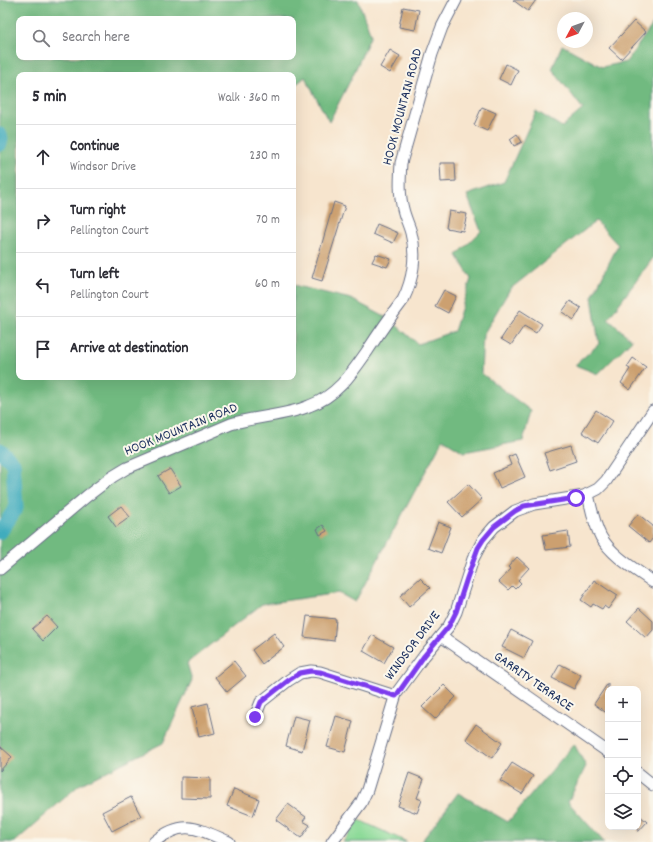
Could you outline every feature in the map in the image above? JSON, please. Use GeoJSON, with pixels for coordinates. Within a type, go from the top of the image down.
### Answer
{"type":"FeatureCollection","features":[{"type":"Feature","properties":{"kind":"street","name":"HOOK MOUNTAIN ROAD"},"geometry":{"type":"LineString","coordinates":[[0,569],[87,496],[112,477],[127,468],[231,424],[244,420],[299,410],[310,406],[330,395],[339,388],[351,374],[403,300],[412,278],[413,244],[400,196],[401,163],[432,54],[442,27],[456,0]]}},
{"type":"Feature","properties":{"kind":"street","name":"WINDSOR DRIVE"},"geometry":{"type":"LineString","coordinates":[[332,842],[361,803],[367,790],[396,696],[424,656],[449,626],[456,612],[478,548],[483,540],[494,527],[509,515],[524,506],[576,498],[598,489],[606,481],[653,411]]}},
{"type":"Feature","properties":{"kind":"street"},"geometry":{"type":"LineString","coordinates":[[588,494],[598,532],[608,547],[653,582]]}},
{"type":"Feature","properties":{"kind":"street","name":"GARRITY TERRACE"},"geometry":{"type":"LineString","coordinates":[[441,636],[605,750]]}},
{"type":"Feature","properties":{"kind":"street"},"geometry":{"type":"LineString","coordinates":[[255,717],[261,702],[300,673],[320,672],[396,696]]}},
{"type":"Feature","properties":{"kind":"street"},"geometry":{"type":"LineString","coordinates":[[641,775],[653,785]]}},
{"type":"Feature","properties":{"kind":"street"},"geometry":{"type":"LineString","coordinates":[[154,842],[166,833],[182,827],[200,830],[229,842]]}},
{"type":"Feature","properties":{"kind":"green space"},"geometry":{"type":"Polygon","coordinates":[[[0,0],[358,0],[371,35],[329,122],[305,77],[296,84],[296,72],[16,72],[16,380],[296,380],[296,286],[351,299],[389,319],[418,344],[454,331],[471,279],[457,255],[481,231],[467,195],[504,182],[536,111],[562,127],[583,109],[552,69],[561,48],[567,48],[602,67],[626,62],[653,24],[653,258],[608,319],[632,340],[598,374],[575,365],[599,344],[592,297],[618,245],[596,221],[510,289],[483,335],[481,373],[531,411],[523,441],[464,452],[443,439],[355,602],[339,593],[262,604],[187,663],[192,680],[163,743],[79,785],[15,842],[0,842],[0,0]]]}},
{"type":"Feature","properties":{"kind":"green space"},"geometry":{"type":"Polygon","coordinates":[[[574,744],[586,766],[568,802],[604,842],[421,842],[458,793],[508,822],[574,744]]]}},
{"type":"Feature","properties":{"kind":"green space"},"geometry":{"type":"Polygon","coordinates":[[[359,820],[407,842],[343,842],[359,820]]]}},
{"type":"Feature","properties":{"kind":"building"},"geometry":{"type":"Polygon","coordinates":[[[513,0],[536,0],[528,11],[513,0]]]}},
{"type":"Feature","properties":{"kind":"building"},"geometry":{"type":"Polygon","coordinates":[[[403,7],[419,10],[415,30],[399,27],[403,7]]]}},
{"type":"Feature","properties":{"kind":"building"},"geometry":{"type":"Polygon","coordinates":[[[634,21],[646,32],[621,59],[609,48],[634,21]]]}},
{"type":"Feature","properties":{"kind":"building"},"geometry":{"type":"Polygon","coordinates":[[[390,50],[400,56],[390,73],[380,67],[390,50]]]}},
{"type":"Feature","properties":{"kind":"building"},"geometry":{"type":"Polygon","coordinates":[[[506,64],[518,70],[511,85],[499,79],[506,64]]]}},
{"type":"Feature","properties":{"kind":"building"},"geometry":{"type":"Polygon","coordinates":[[[482,107],[496,113],[487,131],[474,125],[482,107]]]}},
{"type":"Feature","properties":{"kind":"building"},"geometry":{"type":"Polygon","coordinates":[[[517,134],[522,142],[514,146],[510,139],[517,134]]]}},
{"type":"Feature","properties":{"kind":"building"},"geometry":{"type":"Polygon","coordinates":[[[440,163],[455,163],[456,181],[441,182],[440,163]]]}},
{"type":"Feature","properties":{"kind":"building"},"geometry":{"type":"Polygon","coordinates":[[[334,202],[345,206],[322,281],[312,278],[334,202]]]}},
{"type":"Feature","properties":{"kind":"building"},"geometry":{"type":"Polygon","coordinates":[[[449,211],[467,214],[463,231],[446,228],[449,211]]]}},
{"type":"Feature","properties":{"kind":"building"},"geometry":{"type":"Polygon","coordinates":[[[377,224],[398,233],[393,243],[373,234],[377,224]]]}},
{"type":"Feature","properties":{"kind":"building"},"geometry":{"type":"Polygon","coordinates":[[[376,254],[391,259],[387,267],[372,262],[376,254]]]}},
{"type":"Feature","properties":{"kind":"building"},"geometry":{"type":"Polygon","coordinates":[[[444,290],[456,296],[448,313],[435,306],[444,290]]]}},
{"type":"Feature","properties":{"kind":"building"},"geometry":{"type":"Polygon","coordinates":[[[570,301],[581,308],[574,320],[562,312],[570,301]]]}},
{"type":"Feature","properties":{"kind":"building"},"geometry":{"type":"Polygon","coordinates":[[[520,310],[542,324],[536,333],[524,326],[511,345],[501,339],[520,310]]]}},
{"type":"Feature","properties":{"kind":"building"},"geometry":{"type":"Polygon","coordinates":[[[633,358],[646,367],[630,390],[621,383],[630,369],[627,367],[633,358]]]}},
{"type":"Feature","properties":{"kind":"building"},"geometry":{"type":"Polygon","coordinates":[[[596,410],[613,421],[598,443],[582,432],[596,410]]]}},
{"type":"Feature","properties":{"kind":"building"},"geometry":{"type":"Polygon","coordinates":[[[571,445],[576,461],[550,470],[544,453],[571,445]]]}},
{"type":"Feature","properties":{"kind":"building"},"geometry":{"type":"Polygon","coordinates":[[[515,454],[525,477],[500,488],[493,473],[511,465],[508,457],[515,454]]]}},
{"type":"Feature","properties":{"kind":"building"},"geometry":{"type":"Polygon","coordinates":[[[170,469],[181,486],[169,493],[158,476],[170,469]]]}},
{"type":"Feature","properties":{"kind":"building"},"geometry":{"type":"Polygon","coordinates":[[[468,484],[482,499],[462,517],[448,502],[468,484]]]}},
{"type":"Feature","properties":{"kind":"building"},"geometry":{"type":"Polygon","coordinates":[[[121,506],[130,517],[116,527],[108,516],[121,506]]]}},
{"type":"Feature","properties":{"kind":"building"},"geometry":{"type":"Polygon","coordinates":[[[638,514],[653,526],[653,538],[649,543],[628,526],[638,514]]]}},
{"type":"Feature","properties":{"kind":"building"},"geometry":{"type":"Polygon","coordinates":[[[438,522],[451,527],[441,553],[428,548],[438,522]]]}},
{"type":"Feature","properties":{"kind":"building"},"geometry":{"type":"Polygon","coordinates":[[[323,525],[327,531],[320,535],[317,529],[323,525]]]}},
{"type":"Feature","properties":{"kind":"building"},"geometry":{"type":"Polygon","coordinates":[[[568,531],[570,547],[546,550],[543,535],[568,531]]]}},
{"type":"Feature","properties":{"kind":"building"},"geometry":{"type":"Polygon","coordinates":[[[517,557],[529,568],[518,580],[521,583],[515,589],[512,586],[508,590],[499,582],[511,569],[508,567],[517,557]]]}},
{"type":"Feature","properties":{"kind":"building"},"geometry":{"type":"Polygon","coordinates":[[[420,578],[430,588],[409,607],[400,596],[420,578]]]}},
{"type":"Feature","properties":{"kind":"building"},"geometry":{"type":"Polygon","coordinates":[[[594,580],[618,595],[608,609],[604,606],[602,609],[593,604],[591,607],[581,600],[594,580]]]}},
{"type":"Feature","properties":{"kind":"building"},"geometry":{"type":"Polygon","coordinates":[[[639,608],[653,621],[653,630],[646,638],[627,621],[639,608]]]}},
{"type":"Feature","properties":{"kind":"building"},"geometry":{"type":"Polygon","coordinates":[[[47,616],[57,627],[43,641],[32,629],[47,616]]]}},
{"type":"Feature","properties":{"kind":"building"},"geometry":{"type":"Polygon","coordinates":[[[307,616],[336,619],[334,641],[304,637],[307,616]]]}},
{"type":"Feature","properties":{"kind":"building"},"geometry":{"type":"Polygon","coordinates":[[[511,630],[532,641],[524,658],[502,647],[511,630]]]}},
{"type":"Feature","properties":{"kind":"building"},"geometry":{"type":"Polygon","coordinates":[[[274,633],[284,647],[262,664],[252,650],[274,633]]]}},
{"type":"Feature","properties":{"kind":"building"},"geometry":{"type":"Polygon","coordinates":[[[372,635],[393,647],[384,663],[363,651],[372,635]]]}},
{"type":"Feature","properties":{"kind":"building"},"geometry":{"type":"Polygon","coordinates":[[[234,661],[246,676],[227,692],[215,677],[234,661]]]}},
{"type":"Feature","properties":{"kind":"building"},"geometry":{"type":"Polygon","coordinates":[[[560,664],[581,675],[574,689],[552,678],[560,664]]]}},
{"type":"Feature","properties":{"kind":"building"},"geometry":{"type":"Polygon","coordinates":[[[444,685],[456,697],[435,719],[422,707],[444,685]]]}},
{"type":"Feature","properties":{"kind":"building"},"geometry":{"type":"Polygon","coordinates":[[[605,688],[605,712],[594,704],[605,688]]]}},
{"type":"Feature","properties":{"kind":"building"},"geometry":{"type":"Polygon","coordinates":[[[208,703],[215,733],[199,737],[192,707],[208,703]]]}},
{"type":"Feature","properties":{"kind":"building"},"geometry":{"type":"Polygon","coordinates":[[[294,716],[310,720],[302,751],[286,746],[294,716]]]}},
{"type":"Feature","properties":{"kind":"building"},"geometry":{"type":"Polygon","coordinates":[[[336,716],[353,721],[345,752],[327,747],[336,716]]]}},
{"type":"Feature","properties":{"kind":"building"},"geometry":{"type":"Polygon","coordinates":[[[476,724],[502,743],[492,758],[466,739],[476,724]]]}},
{"type":"Feature","properties":{"kind":"building"},"geometry":{"type":"Polygon","coordinates":[[[0,746],[12,757],[0,771],[0,746]]]}},
{"type":"Feature","properties":{"kind":"building"},"geometry":{"type":"Polygon","coordinates":[[[512,763],[533,776],[522,794],[500,781],[512,763]]]}},
{"type":"Feature","properties":{"kind":"building"},"geometry":{"type":"Polygon","coordinates":[[[409,773],[424,779],[417,798],[422,800],[417,813],[398,806],[409,773]]]}},
{"type":"Feature","properties":{"kind":"building"},"geometry":{"type":"Polygon","coordinates":[[[181,777],[210,778],[210,799],[181,798],[181,777]]]}},
{"type":"Feature","properties":{"kind":"building"},"geometry":{"type":"Polygon","coordinates":[[[234,789],[259,799],[253,816],[227,806],[234,789]]]}},
{"type":"Feature","properties":{"kind":"building"},"geometry":{"type":"Polygon","coordinates":[[[131,797],[141,816],[112,831],[102,812],[131,797]]]}},
{"type":"Feature","properties":{"kind":"building"},"geometry":{"type":"Polygon","coordinates":[[[288,804],[306,817],[303,821],[310,825],[301,838],[276,820],[288,804]]]}},
{"type":"Feature","properties":{"kind":"building"},"geometry":{"type":"Polygon","coordinates":[[[641,817],[647,822],[641,829],[641,817]]]}},
{"type":"Feature","properties":{"kind":"waterway"},"geometry":{"type":"LineString","coordinates":[[0,135],[0,144]]}},
{"type":"Feature","properties":{"kind":"waterway"},"geometry":{"type":"LineString","coordinates":[[0,450],[13,463],[16,508],[0,532]]}},
{"type":"Feature","properties":{"kind":"route"},"geometry":{"type":"LineString","coordinates":[[255,717],[261,702],[300,673],[311,671],[320,672],[396,696],[424,656],[449,626],[456,612],[478,548],[494,527],[503,519],[524,506],[576,498]]}}]}
